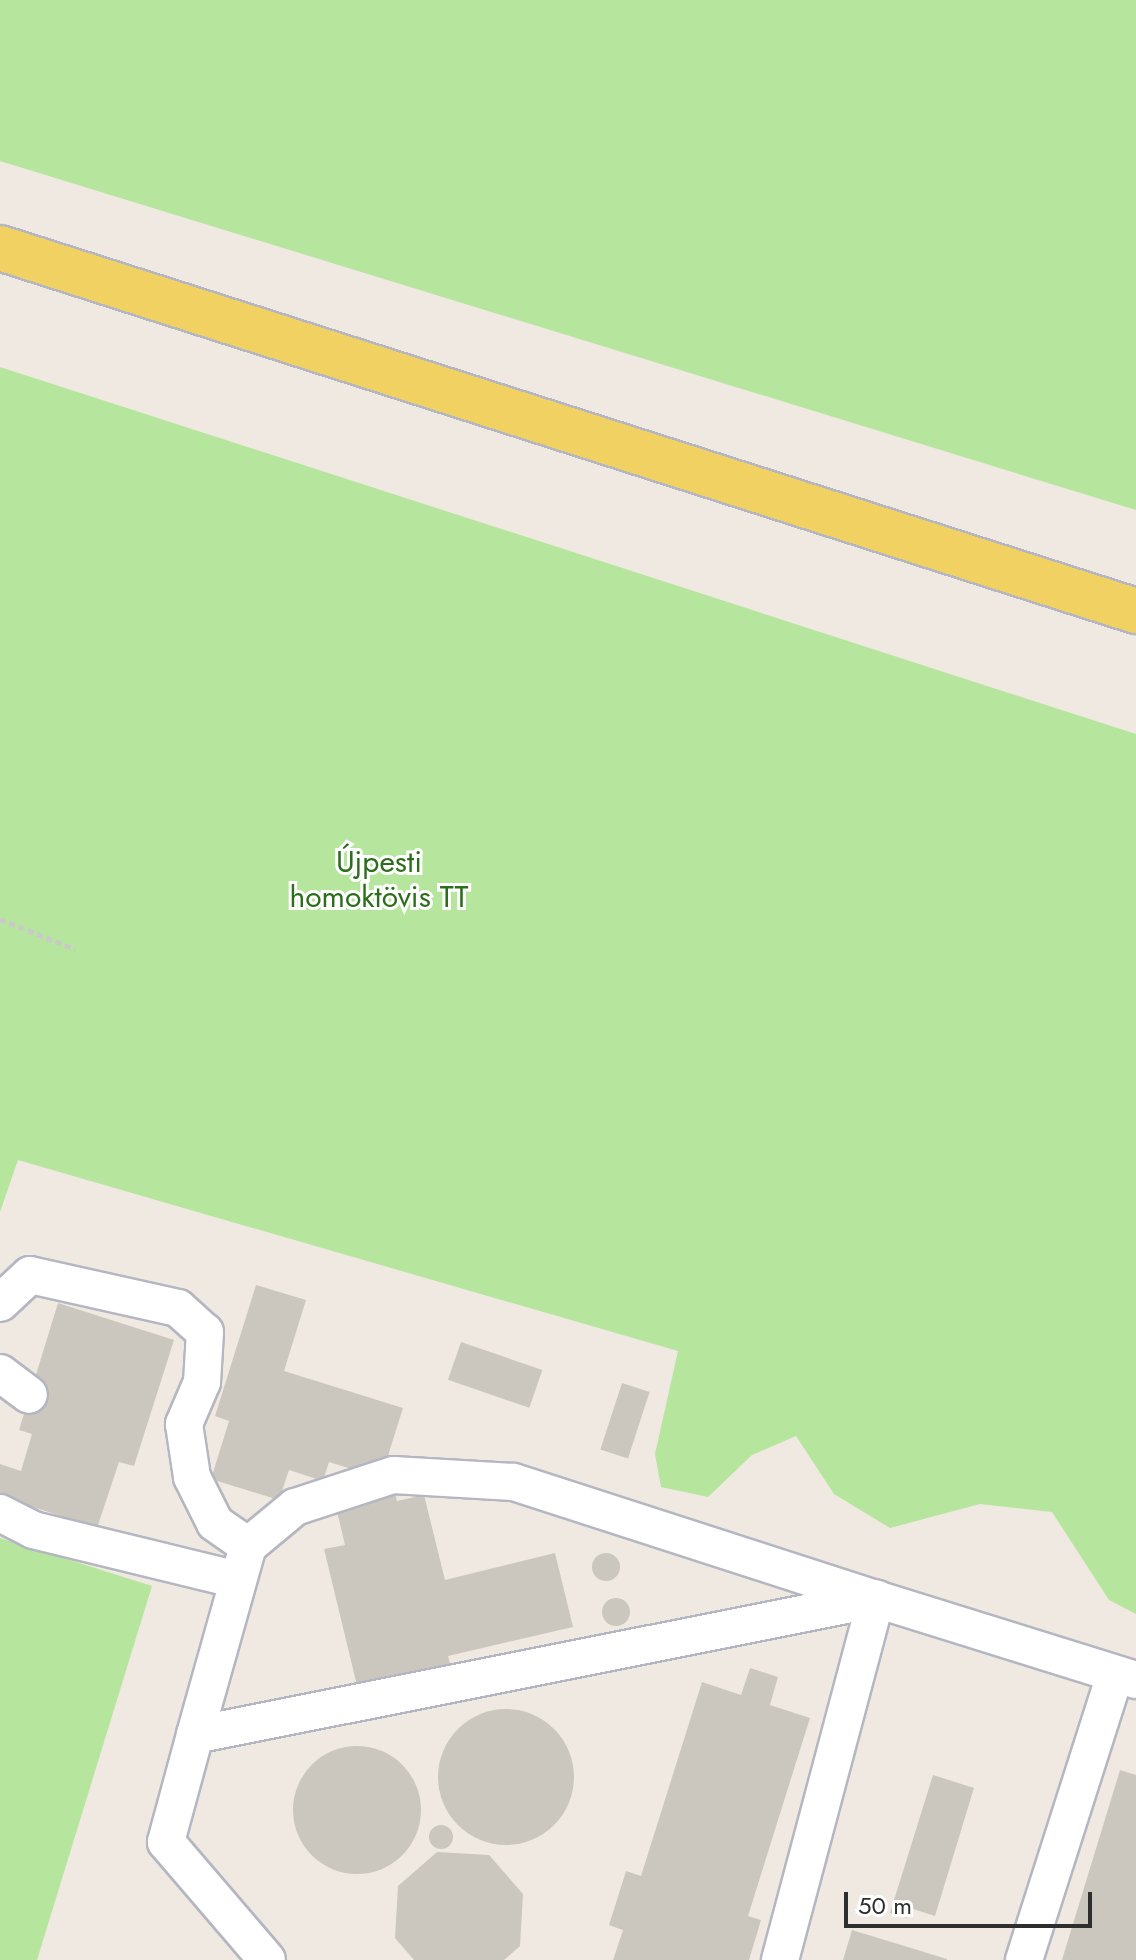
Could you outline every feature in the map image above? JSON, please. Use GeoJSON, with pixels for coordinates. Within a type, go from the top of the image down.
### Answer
{"type":"FeatureCollection","features":[{"type":"Feature","properties":{"kind":"main road"},"geometry":{"type":"LineString","coordinates":[[0,248],[1136,611]]}},
{"type":"Feature","properties":{"kind":"lane"},"geometry":{"type":"LineString","coordinates":[[0,1303],[30,1275],[178,1308],[205,1332],[202,1382],[184,1424],[192,1477],[215,1523],[248,1546]]}},
{"type":"Feature","properties":{"kind":"lane"},"geometry":{"type":"LineString","coordinates":[[0,1373],[29,1395]]}},
{"type":"Feature","properties":{"kind":"lane"},"geometry":{"type":"LineString","coordinates":[[267,1960],[166,1842],[248,1546],[295,1507],[393,1475],[513,1482],[1126,1677],[1024,1960]]}},
{"type":"Feature","properties":{"kind":"lane"},"geometry":{"type":"LineString","coordinates":[[0,1513],[33,1530],[238,1580]]}},
{"type":"Feature","properties":{"kind":"lane"},"geometry":{"type":"LineString","coordinates":[[195,1735],[876,1599]]}},
{"type":"Feature","properties":{"kind":"lane"},"geometry":{"type":"LineString","coordinates":[[780,1960],[876,1599]]}},
{"type":"Feature","properties":{"kind":"path"},"geometry":{"type":"LineString","coordinates":[[0,919],[75,949]]}},
{"type":"Feature","properties":{"kind":"green space"},"geometry":{"type":"Polygon","coordinates":[[[0,0],[1136,0],[1136,510],[0,161],[0,0]]]}},
{"type":"Feature","properties":{"kind":"green space","name":"Újpesti homoktövis TT"},"geometry":{"type":"Polygon","coordinates":[[[0,367],[1136,734],[1136,1614],[1109,1600],[1052,1512],[980,1504],[890,1528],[834,1494],[796,1436],[752,1455],[708,1497],[661,1487],[655,1454],[678,1351],[18,1160],[0,1212],[0,367]]]}},
{"type":"Feature","properties":{"kind":"green space"},"geometry":{"type":"Polygon","coordinates":[[[0,1538],[152,1586],[37,1960],[0,1960],[0,1538]]]}},
{"type":"Feature","properties":{"kind":"building"},"geometry":{"type":"Polygon","coordinates":[[[256,1285],[306,1300],[284,1371],[403,1408],[381,1478],[329,1462],[323,1481],[289,1470],[279,1500],[211,1479],[229,1421],[215,1416],[256,1285]]]}},
{"type":"Feature","properties":{"kind":"building"},"geometry":{"type":"Polygon","coordinates":[[[58,1303],[174,1340],[134,1466],[119,1462],[97,1528],[0,1496],[0,1464],[21,1471],[32,1434],[19,1430],[58,1303]]]}},
{"type":"Feature","properties":{"kind":"building"},"geometry":{"type":"Polygon","coordinates":[[[461,1342],[542,1370],[529,1408],[448,1380],[461,1342]]]}},
{"type":"Feature","properties":{"kind":"building"},"geometry":{"type":"Polygon","coordinates":[[[622,1383],[650,1392],[628,1459],[600,1450],[622,1383]]]}},
{"type":"Feature","properties":{"kind":"building"},"geometry":{"type":"Polygon","coordinates":[[[394,1489],[397,1501],[424,1495],[445,1580],[555,1553],[573,1627],[448,1656],[453,1676],[360,1698],[324,1549],[345,1545],[335,1503],[394,1489]]]}},
{"type":"Feature","properties":{"kind":"building"},"geometry":{"type":"Polygon","coordinates":[[[606,1553],[616,1557],[620,1567],[616,1577],[606,1581],[596,1577],[592,1567],[596,1557],[606,1553]]]}},
{"type":"Feature","properties":{"kind":"building"},"geometry":{"type":"Polygon","coordinates":[[[616,1598],[626,1602],[630,1612],[626,1622],[616,1626],[606,1622],[602,1612],[606,1602],[616,1598]]]}},
{"type":"Feature","properties":{"kind":"building"},"geometry":{"type":"Polygon","coordinates":[[[750,1668],[778,1677],[770,1705],[810,1718],[748,1916],[761,1920],[749,1960],[613,1960],[623,1930],[609,1925],[626,1871],[641,1876],[702,1682],[741,1695],[750,1668]]]}},
{"type":"Feature","properties":{"kind":"building"},"geometry":{"type":"Polygon","coordinates":[[[506,1709],[532,1714],[554,1729],[569,1751],[574,1777],[569,1803],[554,1825],[532,1840],[506,1845],[480,1840],[458,1825],[443,1803],[438,1777],[443,1751],[458,1729],[480,1714],[506,1709]]]}},
{"type":"Feature","properties":{"kind":"building"},"geometry":{"type":"Polygon","coordinates":[[[357,1746],[382,1751],[402,1765],[416,1785],[421,1810],[416,1835],[402,1855],[382,1869],[357,1874],[332,1869],[312,1855],[298,1835],[293,1810],[298,1785],[312,1765],[332,1751],[357,1746]]]}},
{"type":"Feature","properties":{"kind":"building"},"geometry":{"type":"Polygon","coordinates":[[[1120,1770],[1136,1775],[1136,1960],[1062,1960],[1120,1770]]]}},
{"type":"Feature","properties":{"kind":"building"},"geometry":{"type":"Polygon","coordinates":[[[933,1775],[974,1788],[935,1916],[910,1908],[907,1918],[890,1913],[933,1775]]]}},
{"type":"Feature","properties":{"kind":"building"},"geometry":{"type":"Polygon","coordinates":[[[441,1825],[450,1828],[453,1837],[450,1846],[441,1849],[432,1846],[429,1837],[432,1828],[441,1825]]]}},
{"type":"Feature","properties":{"kind":"building"},"geometry":{"type":"Polygon","coordinates":[[[437,1852],[489,1855],[523,1894],[520,1946],[504,1960],[414,1960],[395,1938],[398,1886],[437,1852]]]}},
{"type":"Feature","properties":{"kind":"building"},"geometry":{"type":"Polygon","coordinates":[[[852,1930],[947,1959],[947,1960],[843,1960],[852,1930]]]}}]}
